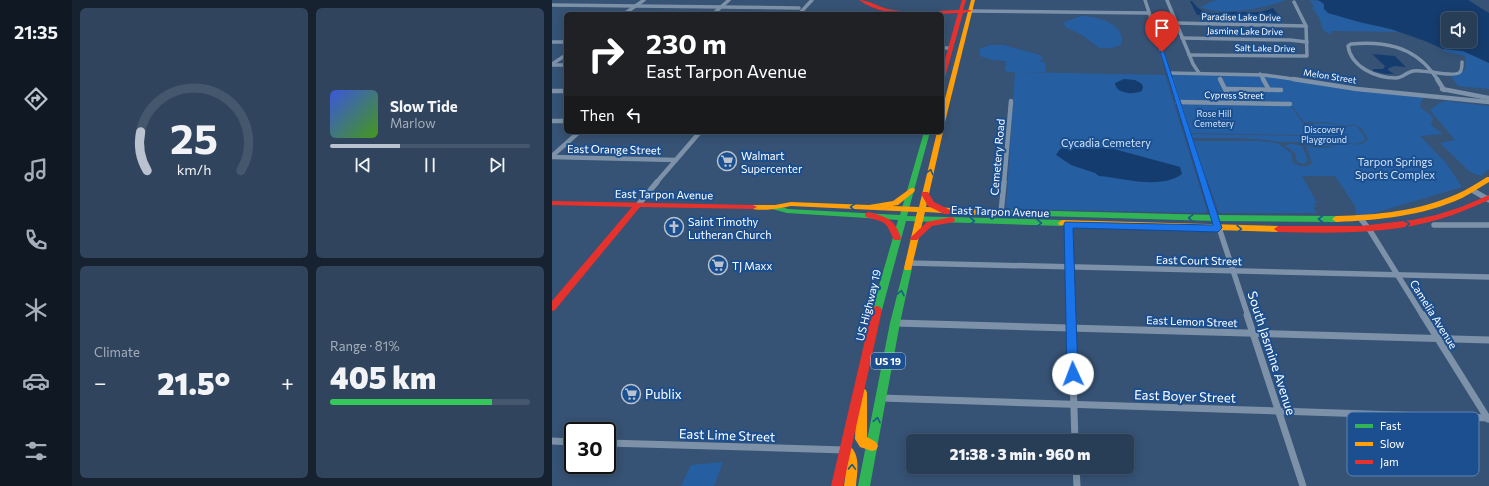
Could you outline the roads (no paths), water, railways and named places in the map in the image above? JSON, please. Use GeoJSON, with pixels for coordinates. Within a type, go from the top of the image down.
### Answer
{"type":"FeatureCollection","features":[{"type":"Feature","properties":{"kind":"main road"},"geometry":{"type":"LineString","coordinates":[[861,0],[872,7],[889,10],[970,11]]}},
{"type":"Feature","properties":{"kind":"main road"},"geometry":{"type":"LineString","coordinates":[[944,73],[964,0]]}},
{"type":"Feature","properties":{"kind":"main road"},"geometry":{"type":"LineString","coordinates":[[944,114],[973,0]]}},
{"type":"Feature","properties":{"kind":"main road"},"geometry":{"type":"LineString","coordinates":[[954,35],[956,45],[960,48]]}},
{"type":"Feature","properties":{"kind":"main road"},"geometry":{"type":"LineString","coordinates":[[951,48],[955,52],[955,68]]}},
{"type":"Feature","properties":{"kind":"main road","name":"US Highway 19"},"geometry":{"type":"LineString","coordinates":[[837,486],[875,317],[926,134]]}},
{"type":"Feature","properties":{"kind":"main road","name":"US 19"},"geometry":{"type":"LineString","coordinates":[[864,486],[895,323],[940,134]]}},
{"type":"Feature","properties":{"kind":"main road","name":"East Tarpon Avenue"},"geometry":{"type":"LineString","coordinates":[[870,211],[906,209],[1001,214],[1099,216],[1317,219],[1360,218],[1396,214],[1446,202],[1472,190],[1489,178]]}},
{"type":"Feature","properties":{"kind":"main road"},"geometry":{"type":"LineString","coordinates":[[870,211],[896,203],[911,190]]}},
{"type":"Feature","properties":{"kind":"main road"},"geometry":{"type":"LineString","coordinates":[[925,194],[927,201],[932,205],[948,212]]}},
{"type":"Feature","properties":{"kind":"main road","name":"East Tarpon Avenue"},"geometry":{"type":"LineString","coordinates":[[552,203],[775,207],[792,204],[870,211],[903,218],[919,219],[1054,224],[1330,230],[1369,229],[1416,223],[1464,209],[1488,199]]}},
{"type":"Feature","properties":{"kind":"main road"},"geometry":{"type":"LineString","coordinates":[[552,308],[638,205]]}},
{"type":"Feature","properties":{"kind":"main road"},"geometry":{"type":"LineString","coordinates":[[870,211],[888,220],[894,226],[897,238]]}},
{"type":"Feature","properties":{"kind":"main road"},"geometry":{"type":"LineString","coordinates":[[1054,224],[1062,221],[1089,222],[1099,216]]}},
{"type":"Feature","properties":{"kind":"main road"},"geometry":{"type":"LineString","coordinates":[[914,238],[930,224],[951,220]]}},
{"type":"Feature","properties":{"kind":"main road"},"geometry":{"type":"LineString","coordinates":[[862,375],[863,417],[860,434],[864,444],[872,446]]}},
{"type":"Feature","properties":{"kind":"main road"},"geometry":{"type":"LineString","coordinates":[[846,450],[851,454],[853,463],[850,486]]}},
{"type":"Feature","properties":{"kind":"street"},"geometry":{"type":"LineString","coordinates":[[627,12],[644,0]]}},
{"type":"Feature","properties":{"kind":"street"},"geometry":{"type":"LineString","coordinates":[[715,12],[729,0]]}},
{"type":"Feature","properties":{"kind":"street"},"geometry":{"type":"LineString","coordinates":[[801,12],[812,0]]}},
{"type":"Feature","properties":{"kind":"street","name":"South Jasmine Avenue"},"geometry":{"type":"LineString","coordinates":[[1145,0],[1302,486]]}},
{"type":"Feature","properties":{"kind":"street"},"geometry":{"type":"LineString","coordinates":[[1167,0],[1197,73]]}},
{"type":"Feature","properties":{"kind":"street","name":"Salt Lake Drive"},"geometry":{"type":"LineString","coordinates":[[1189,54],[1306,56],[1308,55],[1306,26],[1294,2]]}},
{"type":"Feature","properties":{"kind":"street"},"geometry":{"type":"LineString","coordinates":[[552,5],[799,8]]}},
{"type":"Feature","properties":{"kind":"street"},"geometry":{"type":"LineString","coordinates":[[970,11],[1149,13]]}},
{"type":"Feature","properties":{"kind":"street","name":"Paradise Lake Drive"},"geometry":{"type":"LineString","coordinates":[[1176,23],[1306,26]]}},
{"type":"Feature","properties":{"kind":"street","name":"Jasmine Lake Drive"},"geometry":{"type":"LineString","coordinates":[[1182,38],[1294,40],[1307,42]]}},
{"type":"Feature","properties":{"kind":"street"},"geometry":{"type":"LineString","coordinates":[[552,42],[564,42]]}},
{"type":"Feature","properties":{"kind":"street"},"geometry":{"type":"LineString","coordinates":[[1447,97],[1442,89],[1432,72],[1426,62],[1419,57],[1397,46],[1387,44],[1355,44],[1348,46],[1349,54],[1364,70],[1374,75],[1398,78],[1412,71],[1432,72],[1452,74],[1460,73],[1462,62]]}},
{"type":"Feature","properties":{"kind":"street"},"geometry":{"type":"LineString","coordinates":[[944,48],[951,48]]}},
{"type":"Feature","properties":{"kind":"street"},"geometry":{"type":"LineString","coordinates":[[552,65],[564,56]]}},
{"type":"Feature","properties":{"kind":"street"},"geometry":{"type":"LineString","coordinates":[[552,65],[564,65]]}},
{"type":"Feature","properties":{"kind":"street","name":"Melon Street"},"geometry":{"type":"LineString","coordinates":[[1169,73],[1260,74],[1357,89],[1489,102]]}},
{"type":"Feature","properties":{"kind":"street"},"geometry":{"type":"LineString","coordinates":[[1260,74],[1269,90]]}},
{"type":"Feature","properties":{"kind":"street"},"geometry":{"type":"LineString","coordinates":[[1220,79],[1232,101]]}},
{"type":"Feature","properties":{"kind":"street"},"geometry":{"type":"LineString","coordinates":[[1442,89],[1489,98]]}},
{"type":"Feature","properties":{"kind":"street"},"geometry":{"type":"LineString","coordinates":[[1226,90],[1281,90]]}},
{"type":"Feature","properties":{"kind":"street"},"geometry":{"type":"LineString","coordinates":[[552,91],[564,91]]}},
{"type":"Feature","properties":{"kind":"street","name":"Cemetery Road"},"geometry":{"type":"LineString","coordinates":[[1001,214],[1011,101]]}},
{"type":"Feature","properties":{"kind":"street","name":"Cypress Street"},"geometry":{"type":"LineString","coordinates":[[1177,102],[1290,104]]}},
{"type":"Feature","properties":{"kind":"street"},"geometry":{"type":"LineString","coordinates":[[552,121],[564,121]]}},
{"type":"Feature","properties":{"kind":"street"},"geometry":{"type":"LineString","coordinates":[[552,156],[577,134]]}},
{"type":"Feature","properties":{"kind":"street"},"geometry":{"type":"LineString","coordinates":[[638,205],[698,134]]}},
{"type":"Feature","properties":{"kind":"street","name":"East Orange Street"},"geometry":{"type":"LineString","coordinates":[[552,156],[676,160]]}},
{"type":"Feature","properties":{"kind":"street"},"geometry":{"type":"LineString","coordinates":[[1472,190],[1488,199]]}},
{"type":"Feature","properties":{"kind":"street","name":"Camelia Avenue"},"geometry":{"type":"LineString","coordinates":[[1360,218],[1369,229],[1488,419]]}},
{"type":"Feature","properties":{"kind":"street"},"geometry":{"type":"LineString","coordinates":[[1068,224],[1075,434]]}},
{"type":"Feature","properties":{"kind":"street"},"geometry":{"type":"LineString","coordinates":[[1434,225],[1489,225]]}},
{"type":"Feature","properties":{"kind":"street","name":"East Court Street"},"geometry":{"type":"LineString","coordinates":[[908,263],[1489,277]]}},
{"type":"Feature","properties":{"kind":"street","name":"East Lemon Street"},"geometry":{"type":"LineString","coordinates":[[895,323],[1252,332],[1489,340]]}},
{"type":"Feature","properties":{"kind":"street","name":"East Boyer Street"},"geometry":{"type":"LineString","coordinates":[[881,398],[1347,413]]}},
{"type":"Feature","properties":{"kind":"street"},"geometry":{"type":"LineString","coordinates":[[552,441],[564,442]]}},
{"type":"Feature","properties":{"kind":"street","name":"East Lime Street"},"geometry":{"type":"LineString","coordinates":[[616,443],[846,450]]}},
{"type":"Feature","properties":{"kind":"street"},"geometry":{"type":"LineString","coordinates":[[1076,474],[1076,486]]}},
{"type":"Feature","properties":{"kind":"place","name":"Walmart Supercenter"},"geometry":{"type":"Point","coordinates":[727,161]}},
{"type":"Feature","properties":{"kind":"place","name":"Saint Timothy Lutheran Church"},"geometry":{"type":"Point","coordinates":[674,227]}},
{"type":"Feature","properties":{"kind":"place","name":"TJ Maxx"},"geometry":{"type":"Point","coordinates":[718,265]}},
{"type":"Feature","properties":{"kind":"place","name":"Publix"},"geometry":{"type":"Point","coordinates":[631,394]}},
{"type":"Feature","properties":{"kind":"park label","name":"Rose Hill Cemetery"},"geometry":{"type":"Point","coordinates":[1214,118]}},
{"type":"Feature","properties":{"kind":"park label","name":"Discovery Playground"},"geometry":{"type":"Point","coordinates":[1324,134]}},
{"type":"Feature","properties":{"kind":"park label","name":"Cycadia Cemetery"},"geometry":{"type":"Point","coordinates":[1106,142]}},
{"type":"Feature","properties":{"kind":"park label","name":"Tarpon Springs Sports Complex"},"geometry":{"type":"Point","coordinates":[1395,167]}}]}
